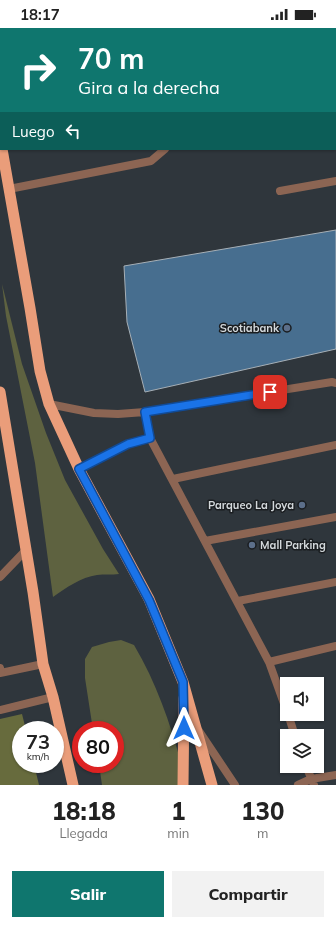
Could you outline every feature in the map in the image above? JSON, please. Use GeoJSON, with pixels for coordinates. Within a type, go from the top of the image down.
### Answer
{"type":"FeatureCollection","features":[{"type":"Feature","properties":{"kind":"highway"},"geometry":{"type":"LineString","coordinates":[[2,150],[40,371],[49,404],[79,469],[149,600],[184,686],[212,785]]}},
{"type":"Feature","properties":{"kind":"highway"},"geometry":{"type":"LineString","coordinates":[[0,392],[43,664],[53,696],[73,785]]}},
{"type":"Feature","properties":{"kind":"highway"},"geometry":{"type":"LineString","coordinates":[[184,686],[184,785]]}},
{"type":"Feature","properties":{"kind":"highway"},"geometry":{"type":"LineString","coordinates":[[71,772],[81,785]]}},
{"type":"Feature","properties":{"kind":"street"},"geometry":{"type":"LineString","coordinates":[[9,189],[151,161],[164,150]]}},
{"type":"Feature","properties":{"kind":"street"},"geometry":{"type":"LineString","coordinates":[[280,191],[336,181]]}},
{"type":"Feature","properties":{"kind":"street"},"geometry":{"type":"LineString","coordinates":[[49,404],[94,413],[118,414],[145,412],[332,382],[336,383]]}},
{"type":"Feature","properties":{"kind":"street"},"geometry":{"type":"LineString","coordinates":[[145,412],[150,438],[238,601],[269,662],[280,693]]}},
{"type":"Feature","properties":{"kind":"street"},"geometry":{"type":"LineString","coordinates":[[79,469],[128,444],[150,438]]}},
{"type":"Feature","properties":{"kind":"street"},"geometry":{"type":"LineString","coordinates":[[173,479],[336,444]]}},
{"type":"Feature","properties":{"kind":"street"},"geometry":{"type":"LineString","coordinates":[[206,541],[336,517]]}},
{"type":"Feature","properties":{"kind":"street"},"geometry":{"type":"LineString","coordinates":[[0,577],[26,550]]}},
{"type":"Feature","properties":{"kind":"street"},"geometry":{"type":"LineString","coordinates":[[238,601],[336,582]]}},
{"type":"Feature","properties":{"kind":"street"},"geometry":{"type":"LineString","coordinates":[[269,662],[336,646]]}},
{"type":"Feature","properties":{"kind":"street"},"geometry":{"type":"LineString","coordinates":[[0,671],[43,664]]}},
{"type":"Feature","properties":{"kind":"street"},"geometry":{"type":"LineString","coordinates":[[0,710],[53,696]]}},
{"type":"Feature","properties":{"kind":"street"},"geometry":{"type":"LineString","coordinates":[[196,726],[235,785]]}},
{"type":"Feature","properties":{"kind":"street"},"geometry":{"type":"LineString","coordinates":[[298,785],[336,775]]}},
{"type":"Feature","properties":{"kind":"green space"},"geometry":{"type":"Polygon","coordinates":[[[2,284],[22,364],[46,433],[65,480],[103,549],[119,574],[97,575],[85,578],[74,583],[53,597],[35,463],[6,316],[2,284]]]}},
{"type":"Feature","properties":{"kind":"green space"},"geometry":{"type":"Polygon","coordinates":[[[121,640],[134,645],[159,695],[177,748],[187,785],[102,785],[100,773],[124,773],[124,721],[92,721],[85,678],[85,659],[92,647],[121,640]]]}},
{"type":"Feature","properties":{"kind":"green space"},"geometry":{"type":"Polygon","coordinates":[[[22,714],[24,721],[12,721],[12,773],[36,773],[39,785],[0,785],[0,719],[22,714]]]}},
{"type":"Feature","properties":{"kind":"building"},"geometry":{"type":"Polygon","coordinates":[[[336,230],[336,349],[145,392],[127,322],[124,266],[336,230]]]}},
{"type":"Feature","properties":{"kind":"place","name":"Scotiabank"},"geometry":{"type":"Point","coordinates":[287,328]}},
{"type":"Feature","properties":{"kind":"place","name":"Parqueo La Joya"},"geometry":{"type":"Point","coordinates":[302,505]}},
{"type":"Feature","properties":{"kind":"place","name":"Mall Parking"},"geometry":{"type":"Point","coordinates":[252,545]}},
{"type":"Feature","properties":{"kind":"route"},"geometry":{"type":"LineString","coordinates":[[184,728],[183,682],[149,600],[79,469],[128,444],[150,438],[145,412],[270,392]]}}]}
